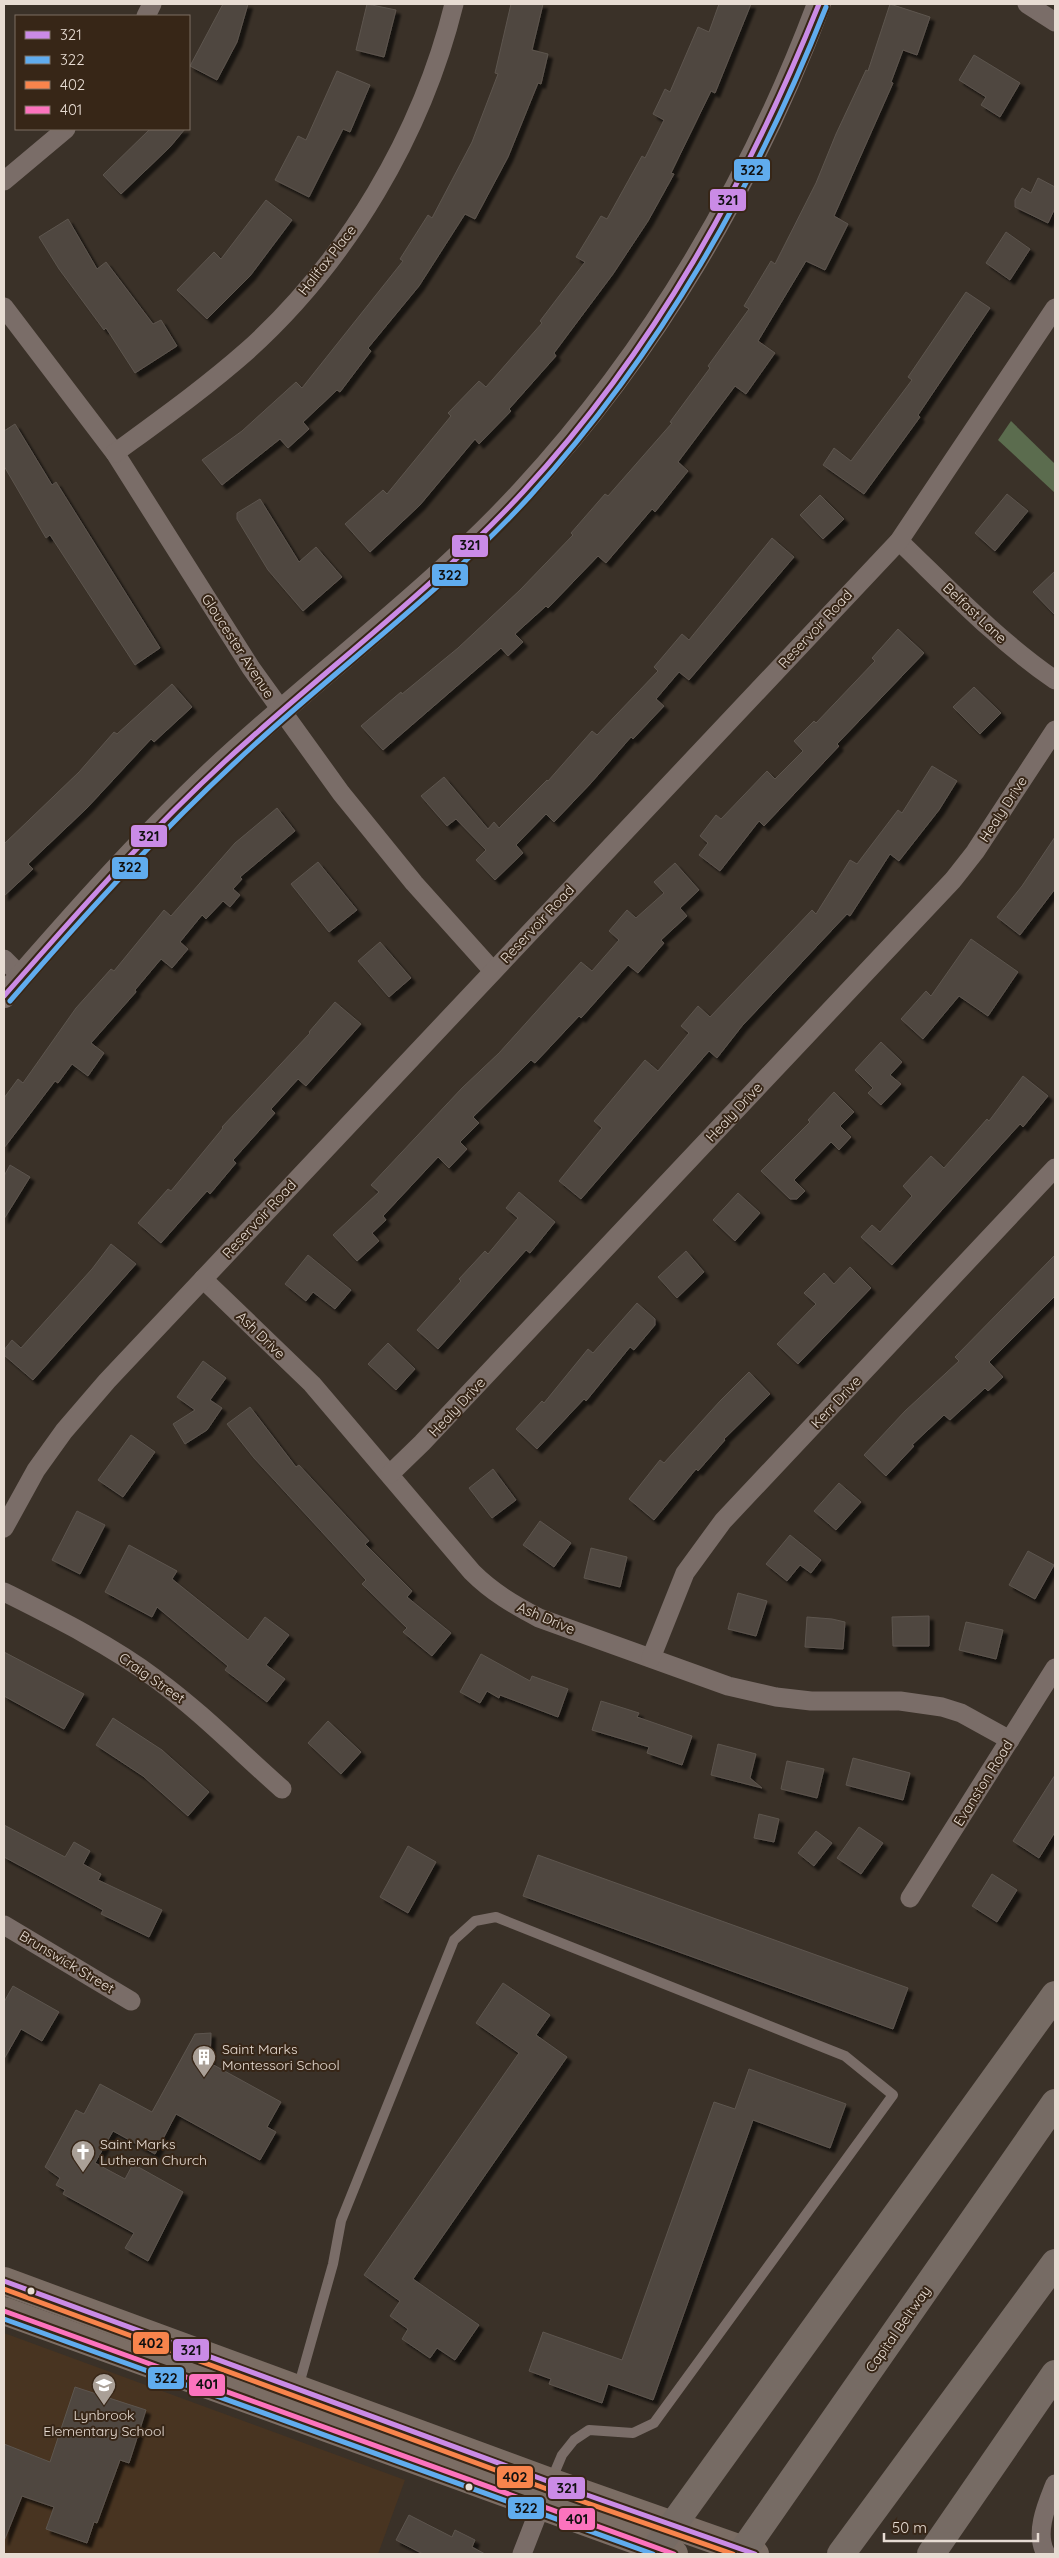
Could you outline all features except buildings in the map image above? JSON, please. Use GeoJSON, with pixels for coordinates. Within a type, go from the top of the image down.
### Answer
{"type":"FeatureCollection","features":[{"type":"Feature","properties":{"kind":"highway"},"geometry":{"type":"LineString","coordinates":[[652,2554],[1055,1996]]}},
{"type":"Feature","properties":{"kind":"highway","name":"Capital Beltway"},"geometry":{"type":"LineString","coordinates":[[741,2554],[1055,2103]]}},
{"type":"Feature","properties":{"kind":"highway"},"geometry":{"type":"LineString","coordinates":[[841,2554],[1055,2263]]}},
{"type":"Feature","properties":{"kind":"highway"},"geometry":{"type":"LineString","coordinates":[[931,2554],[1055,2374]]}},
{"type":"Feature","properties":{"kind":"main road"},"geometry":{"type":"LineString","coordinates":[[4,2281],[550,2482],[756,2554]]}},
{"type":"Feature","properties":{"kind":"main road"},"geometry":{"type":"LineString","coordinates":[[4,2311],[540,2507],[674,2554]]}},
{"type":"Feature","properties":{"kind":"street","name":"Halifax Place"},"geometry":{"type":"LineString","coordinates":[[115,453],[190,398],[247,351],[284,314],[325,266],[379,187],[414,119],[443,46],[454,4]]}},
{"type":"Feature","properties":{"kind":"street"},"geometry":{"type":"LineString","coordinates":[[4,996],[103,884],[213,772],[453,562],[522,493],[569,439],[612,383],[693,265],[742,179],[783,96],[819,4]]}},
{"type":"Feature","properties":{"kind":"street"},"geometry":{"type":"LineString","coordinates":[[1030,5],[1055,22]]}},
{"type":"Feature","properties":{"kind":"street"},"geometry":{"type":"LineString","coordinates":[[4,181],[65,130]]}},
{"type":"Feature","properties":{"kind":"street","name":"Gloucester Avenue"},"geometry":{"type":"LineString","coordinates":[[4,307],[115,453],[251,668],[341,793],[414,882],[493,971]]}},
{"type":"Feature","properties":{"kind":"street","name":"Reservoir Road"},"geometry":{"type":"LineString","coordinates":[[4,1528],[36,1470],[64,1431],[107,1381],[899,541],[1055,308]]}},
{"type":"Feature","properties":{"kind":"street","name":"Belfast Lane"},"geometry":{"type":"LineString","coordinates":[[899,541],[997,634],[1033,665],[1055,680]]}},
{"type":"Feature","properties":{"kind":"street","name":"Healy Drive"},"geometry":{"type":"LineString","coordinates":[[390,1474],[422,1443],[953,880],[975,852],[1055,730]]}},
{"type":"Feature","properties":{"kind":"street"},"geometry":{"type":"LineString","coordinates":[[4,959],[21,976]]}},
{"type":"Feature","properties":{"kind":"street","name":"Kerr Drive"},"geometry":{"type":"LineString","coordinates":[[651,1658],[685,1573],[697,1554],[723,1521],[1055,1168]]}},
{"type":"Feature","properties":{"kind":"street","name":"Ash Drive"},"geometry":{"type":"LineString","coordinates":[[202,1279],[312,1384],[472,1572],[501,1597],[539,1618],[728,1686],[776,1697],[847,1702],[914,1702],[942,1707],[961,1713],[1010,1740]]}},
{"type":"Feature","properties":{"kind":"street","name":"Craig Street"},"geometry":{"type":"LineString","coordinates":[[4,1592],[61,1621],[154,1678],[189,1704],[282,1789]]}},
{"type":"Feature","properties":{"kind":"street","name":"Evanston Road"},"geometry":{"type":"LineString","coordinates":[[910,1898],[1055,1668]]}},
{"type":"Feature","properties":{"kind":"street","name":"Brunswick Street"},"geometry":{"type":"LineString","coordinates":[[4,1925],[131,2001]]}},
{"type":"Feature","properties":{"kind":"street"},"geometry":{"type":"LineString","coordinates":[[522,2554],[550,2482]]}},
{"type":"Feature","properties":{"kind":"street"},"geometry":{"type":"LineString","coordinates":[[1046,2554],[1041,2535],[1043,2520],[1055,2484]]}},
{"type":"Feature","properties":{"kind":"lane"},"geometry":{"type":"LineString","coordinates":[[288,2415],[298,2389],[333,2264],[341,2221],[454,1940],[475,1921],[496,1917],[845,2056],[892,2095],[654,2423],[633,2433],[589,2430],[574,2440],[562,2455],[550,2482]]}},
{"type":"Feature","properties":{"kind":"shaded area","name":"Lynbrook Elementary School"},"geometry":{"type":"Polygon","coordinates":[[[4,2333],[405,2480],[378,2554],[4,2554],[4,2333]]]}},
{"type":"Feature","properties":{"kind":"green space"},"geometry":{"type":"Polygon","coordinates":[[[1011,421],[1055,464],[1055,493],[998,440],[1011,421]]]}},
{"type":"Feature","properties":{"kind":"transit line","name":"321"},"geometry":{"type":"LineString","coordinates":[[4,996],[93,895],[186,798],[286,707],[425,588],[523,492],[570,438],[614,381],[655,322],[693,262],[761,136],[819,4]]}},
{"type":"Feature","properties":{"kind":"transit line","name":"322"},"geometry":{"type":"LineString","coordinates":[[10,1001],[98,902],[189,807],[253,746],[430,593],[498,530],[577,441],[621,384],[662,325],[700,265],[768,139],[826,7]]}},
{"type":"Feature","properties":{"kind":"transit line","name":"321"},"geometry":{"type":"LineString","coordinates":[[4,2281],[550,2482],[755,2554]]}},
{"type":"Feature","properties":{"kind":"transit line","name":"402"},"geometry":{"type":"LineString","coordinates":[[4,2289],[547,2489],[733,2554]]}},
{"type":"Feature","properties":{"kind":"transit line","name":"401"},"geometry":{"type":"LineString","coordinates":[[4,2311],[674,2554]]}},
{"type":"Feature","properties":{"kind":"transit line","name":"322"},"geometry":{"type":"LineString","coordinates":[[4,2319],[653,2554]]}},
{"type":"Feature","properties":{"kind":"place","name":"Saint Marks Montessori School"},"geometry":{"type":"Point","coordinates":[204,2078]}},
{"type":"Feature","properties":{"kind":"place","name":"Saint Marks Lutheran Church"},"geometry":{"type":"Point","coordinates":[83,2173]}},
{"type":"Feature","properties":{"kind":"place","name":"Lynbrook Elementary School"},"geometry":{"type":"Point","coordinates":[104,2406]}}]}
